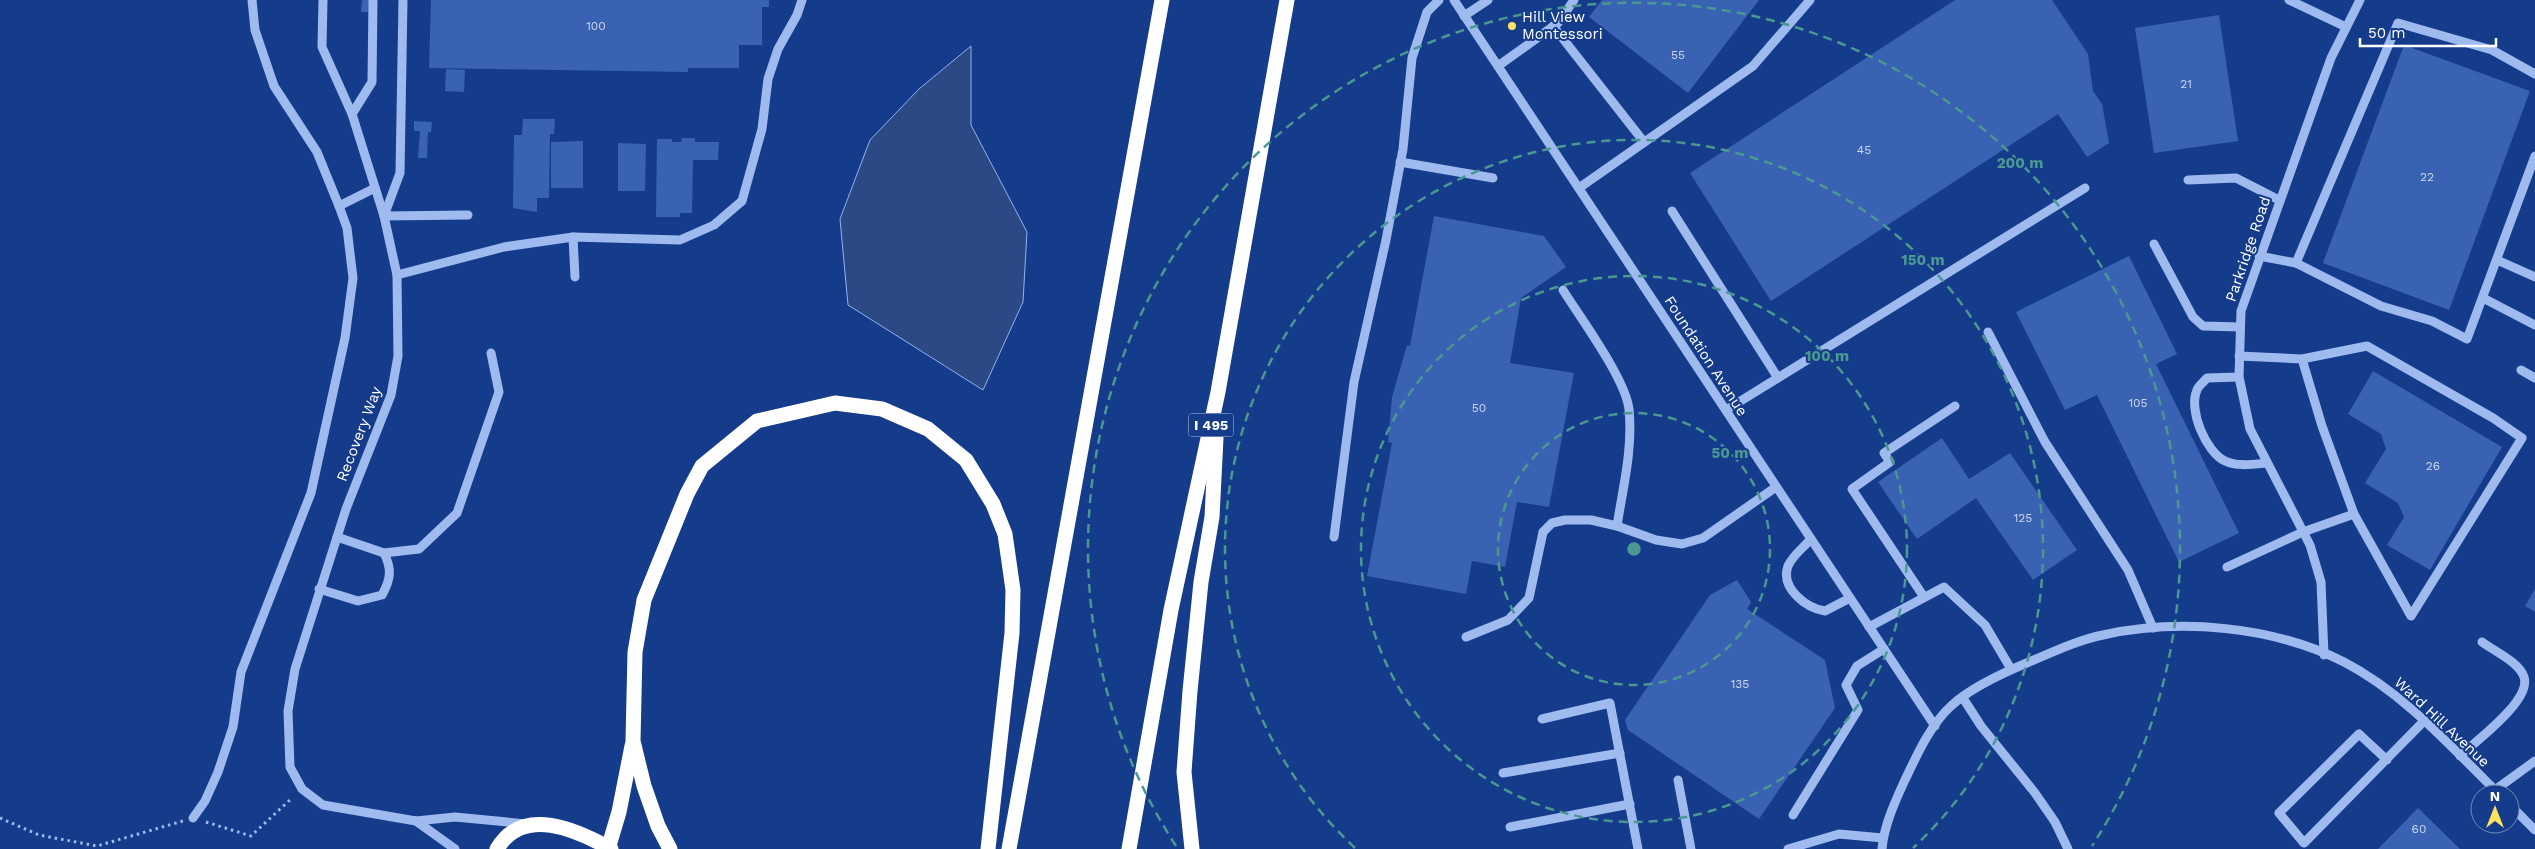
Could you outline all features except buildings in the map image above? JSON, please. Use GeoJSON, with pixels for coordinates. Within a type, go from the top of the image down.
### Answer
{"type":"FeatureCollection","features":[{"type":"Feature","properties":{"kind":"highway"},"geometry":{"type":"LineString","coordinates":[[1008,849],[1162,0]]}},
{"type":"Feature","properties":{"kind":"highway","name":"I 495"},"geometry":{"type":"LineString","coordinates":[[1129,849],[1171,610],[1218,392],[1287,0]]}},
{"type":"Feature","properties":{"kind":"highway"},"geometry":{"type":"LineString","coordinates":[[1192,849],[1184,772],[1201,582],[1212,517],[1218,392]]}},
{"type":"Feature","properties":{"kind":"highway"},"geometry":{"type":"LineString","coordinates":[[497,849],[504,838],[528,825],[545,825],[579,831],[609,849],[619,812],[633,741],[635,652],[644,600],[687,494],[702,466],[757,421],[835,403],[882,409],[928,429],[966,460],[993,504],[1005,534],[1013,590],[1012,633],[988,849]]}},
{"type":"Feature","properties":{"kind":"highway"},"geometry":{"type":"LineString","coordinates":[[633,741],[644,786],[658,826],[670,849]]}},
{"type":"Feature","properties":{"kind":"street"},"geometry":{"type":"LineString","coordinates":[[193,818],[205,801],[218,772],[233,727],[241,672],[311,493],[345,338],[353,278],[347,228],[317,152],[274,86],[255,30],[252,0]]}},
{"type":"Feature","properties":{"kind":"street","name":"Recovery Way"},"geometry":{"type":"LineString","coordinates":[[302,789],[290,767],[288,711],[295,669],[337,537],[367,453],[391,395],[398,356],[398,275],[384,216],[352,114],[322,47],[323,0]]}},
{"type":"Feature","properties":{"kind":"street"},"geometry":{"type":"LineString","coordinates":[[352,114],[372,82],[373,0]]}},
{"type":"Feature","properties":{"kind":"street"},"geometry":{"type":"LineString","coordinates":[[403,0],[400,173],[384,216],[468,215]]}},
{"type":"Feature","properties":{"kind":"street"},"geometry":{"type":"LineString","coordinates":[[398,275],[504,247],[573,237],[680,240],[714,225],[742,201],[762,129],[768,79],[778,50],[797,15],[802,0]]}},
{"type":"Feature","properties":{"kind":"street"},"geometry":{"type":"LineString","coordinates":[[1334,537],[1354,382],[1386,240],[1400,162],[1412,58],[1427,12],[1440,0]]}},
{"type":"Feature","properties":{"kind":"street","name":"Foundation Avenue"},"geometry":{"type":"LineString","coordinates":[[1454,0],[1935,726]]}},
{"type":"Feature","properties":{"kind":"street"},"geometry":{"type":"LineString","coordinates":[[1464,16],[1488,0]]}},
{"type":"Feature","properties":{"kind":"street"},"geometry":{"type":"LineString","coordinates":[[1498,66],[1553,26],[1574,0]]}},
{"type":"Feature","properties":{"kind":"street"},"geometry":{"type":"LineString","coordinates":[[1578,188],[1753,66],[1810,0]]}},
{"type":"Feature","properties":{"kind":"street"},"geometry":{"type":"LineString","coordinates":[[2289,0],[2346,27]]}},
{"type":"Feature","properties":{"kind":"street","name":"Parkridge Road"},"geometry":{"type":"LineString","coordinates":[[2324,655],[2321,582],[2310,545],[2250,430],[2239,377],[2240,327],[2241,311],[2259,256],[2331,58],[2360,0]]}},
{"type":"Feature","properties":{"kind":"street"},"geometry":{"type":"LineString","coordinates":[[2296,262],[2398,23],[2492,50],[2535,74]]}},
{"type":"Feature","properties":{"kind":"street"},"geometry":{"type":"LineString","coordinates":[[1553,26],[1644,142]]}},
{"type":"Feature","properties":{"kind":"street"},"geometry":{"type":"LineString","coordinates":[[2259,256],[2296,262],[2381,306],[2432,321],[2468,339],[2535,156]]}},
{"type":"Feature","properties":{"kind":"street"},"geometry":{"type":"LineString","coordinates":[[1400,162],[1492,178]]}},
{"type":"Feature","properties":{"kind":"street"},"geometry":{"type":"LineString","coordinates":[[2188,180],[2236,178],[2280,200]]}},
{"type":"Feature","properties":{"kind":"street"},"geometry":{"type":"LineString","coordinates":[[339,206],[375,188]]}},
{"type":"Feature","properties":{"kind":"street"},"geometry":{"type":"LineString","coordinates":[[1726,410],[2085,188]]}},
{"type":"Feature","properties":{"kind":"street"},"geometry":{"type":"LineString","coordinates":[[1672,211],[1778,378]]}},
{"type":"Feature","properties":{"kind":"street"},"geometry":{"type":"LineString","coordinates":[[573,237],[575,277]]}},
{"type":"Feature","properties":{"kind":"street"},"geometry":{"type":"LineString","coordinates":[[2154,244],[2193,317],[2203,326],[2240,327]]}},
{"type":"Feature","properties":{"kind":"street"},"geometry":{"type":"LineString","coordinates":[[2497,260],[2535,277]]}},
{"type":"Feature","properties":{"kind":"street"},"geometry":{"type":"LineString","coordinates":[[1563,290],[1621,383],[1628,408],[1630,446],[1617,526]]}},
{"type":"Feature","properties":{"kind":"street"},"geometry":{"type":"LineString","coordinates":[[2483,298],[2535,325]]}},
{"type":"Feature","properties":{"kind":"street"},"geometry":{"type":"LineString","coordinates":[[1988,332],[2045,442],[2128,570],[2153,628]]}},
{"type":"Feature","properties":{"kind":"street"},"geometry":{"type":"LineString","coordinates":[[2240,356],[2302,360],[2367,346],[2493,418],[2522,438],[2411,616],[2354,514],[2322,426],[2302,360]]}},
{"type":"Feature","properties":{"kind":"street"},"geometry":{"type":"LineString","coordinates":[[337,537],[384,552],[419,549],[457,513],[499,392],[492,353]]}},
{"type":"Feature","properties":{"kind":"street"},"geometry":{"type":"LineString","coordinates":[[2521,370],[2535,378]]}},
{"type":"Feature","properties":{"kind":"street"},"geometry":{"type":"LineString","coordinates":[[2239,377],[2207,378],[2197,390],[2195,407],[2200,428],[2209,446],[2217,456],[2227,462],[2245,465],[2267,462]]}},
{"type":"Feature","properties":{"kind":"street"},"geometry":{"type":"LineString","coordinates":[[1924,597],[1852,489],[1890,462],[1884,452],[1955,406]]}},
{"type":"Feature","properties":{"kind":"street"},"geometry":{"type":"LineString","coordinates":[[1466,637],[1508,620],[1529,598],[1543,532],[1552,523],[1565,520],[1591,520],[1617,526],[1656,540],[1682,544],[1703,538],[1776,487]]}},
{"type":"Feature","properties":{"kind":"street"},"geometry":{"type":"LineString","coordinates":[[2226,567],[2303,532],[2354,514]]}},
{"type":"Feature","properties":{"kind":"street"},"geometry":{"type":"LineString","coordinates":[[1811,539],[1789,563],[1786,572],[1794,592],[1808,606],[1825,611],[1850,598]]}},
{"type":"Feature","properties":{"kind":"street"},"geometry":{"type":"LineString","coordinates":[[319,589],[358,601],[382,595],[390,581],[390,565],[384,552]]}},
{"type":"Feature","properties":{"kind":"street"},"geometry":{"type":"LineString","coordinates":[[1869,627],[1944,587],[1985,625],[2012,669]]}},
{"type":"Feature","properties":{"kind":"street","name":"Ward Hill Avenue"},"geometry":{"type":"LineString","coordinates":[[1882,849],[1883,838],[1893,806],[1908,772],[1935,726],[1951,706],[2012,669],[2058,650],[2102,635],[2153,628],[2199,627],[2251,631],[2344,662],[2386,688],[2424,721],[2489,784]]}},
{"type":"Feature","properties":{"kind":"street"},"geometry":{"type":"LineString","coordinates":[[2460,756],[2516,704],[2525,687],[2524,677],[2518,667],[2482,642]]}},
{"type":"Feature","properties":{"kind":"street"},"geometry":{"type":"LineString","coordinates":[[1793,815],[1858,710],[1846,685],[1857,666],[1884,649]]}},
{"type":"Feature","properties":{"kind":"street"},"geometry":{"type":"LineString","coordinates":[[1963,698],[1981,726],[2035,793],[2055,822],[2068,849]]}},
{"type":"Feature","properties":{"kind":"street"},"geometry":{"type":"LineString","coordinates":[[1542,719],[1610,704],[1638,849]]}},
{"type":"Feature","properties":{"kind":"street"},"geometry":{"type":"LineString","coordinates":[[2387,760],[2359,734],[2279,812],[2304,843],[2387,760],[2424,721]]}},
{"type":"Feature","properties":{"kind":"street"},"geometry":{"type":"LineString","coordinates":[[1503,774],[1620,754]]}},
{"type":"Feature","properties":{"kind":"street"},"geometry":{"type":"LineString","coordinates":[[2507,784],[2535,761]]}},
{"type":"Feature","properties":{"kind":"street"},"geometry":{"type":"LineString","coordinates":[[1678,780],[1691,849]]}},
{"type":"Feature","properties":{"kind":"street"},"geometry":{"type":"LineString","coordinates":[[302,789],[323,805],[416,821],[455,816],[528,825]]}},
{"type":"Feature","properties":{"kind":"street"},"geometry":{"type":"LineString","coordinates":[[1510,827],[1630,804]]}},
{"type":"Feature","properties":{"kind":"street"},"geometry":{"type":"LineString","coordinates":[[2520,815],[2535,830]]}},
{"type":"Feature","properties":{"kind":"street"},"geometry":{"type":"LineString","coordinates":[[416,821],[455,849]]}},
{"type":"Feature","properties":{"kind":"street"},"geometry":{"type":"LineString","coordinates":[[1788,849],[1839,834],[1883,838]]}},
{"type":"Feature","properties":{"kind":"path"},"geometry":{"type":"LineString","coordinates":[[0,818],[39,835],[97,846],[193,818],[251,836],[302,789]]}},
{"type":"Feature","properties":{"kind":"water"},"geometry":{"type":"Polygon","coordinates":[[[971,46],[971,125],[1027,232],[1023,302],[983,390],[848,305],[840,219],[870,140],[919,89],[971,46]]]}},
{"type":"Feature","properties":{"kind":"place","name":"Hill View Montessori"},"geometry":{"type":"Point","coordinates":[1512,26]}}]}
